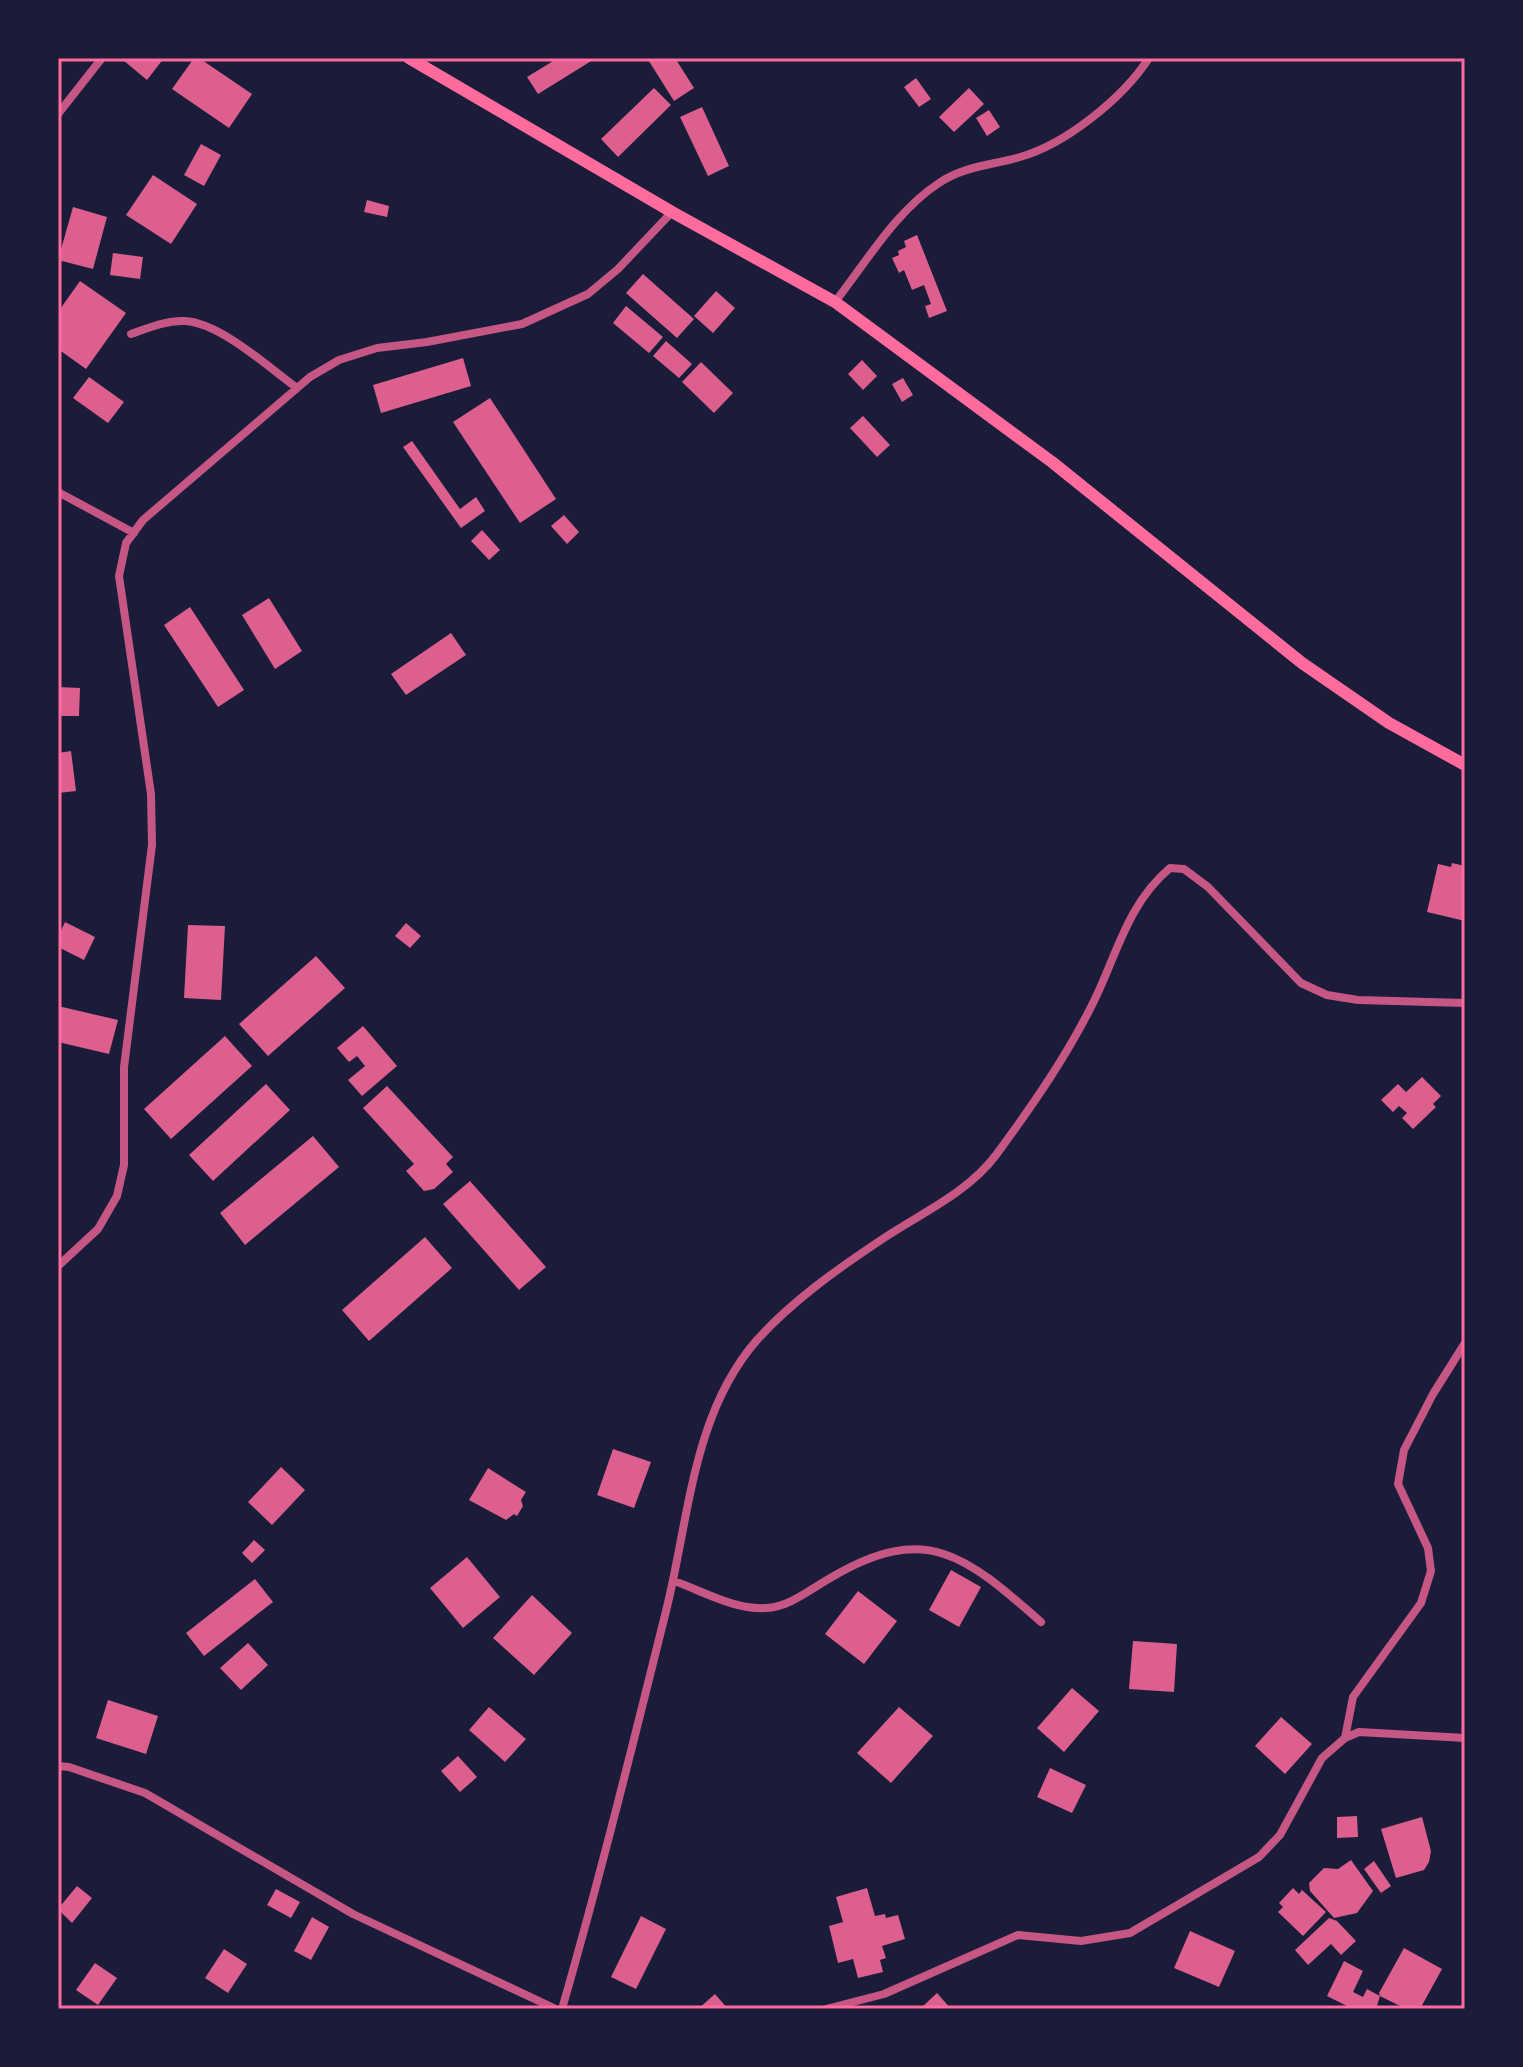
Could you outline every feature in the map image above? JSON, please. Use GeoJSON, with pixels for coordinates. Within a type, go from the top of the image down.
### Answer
{"type":"FeatureCollection","features":[{"type":"Feature","properties":{"kind":"main road"},"geometry":{"type":"LineString","coordinates":[[409,58],[672,212],[835,302],[1052,462],[1302,663],[1389,723],[1465,765]]}},
{"type":"Feature","properties":{"kind":"street"},"geometry":{"type":"LineString","coordinates":[[58,114],[102,58]]}},
{"type":"Feature","properties":{"kind":"street"},"geometry":{"type":"LineString","coordinates":[[835,302],[915,201],[942,181],[971,169],[1044,148],[1088,120],[1118,95],[1149,58]]}},
{"type":"Feature","properties":{"kind":"street"},"geometry":{"type":"LineString","coordinates":[[58,1266],[98,1229],[117,1196],[124,1165],[124,1067],[152,845],[151,794],[119,576],[126,543],[143,520],[310,377],[339,360],[377,348],[522,324],[588,294],[618,269],[672,212]]}},
{"type":"Feature","properties":{"kind":"street"},"geometry":{"type":"LineString","coordinates":[[131,334],[164,322],[188,321],[205,326],[226,336],[297,388]]}},
{"type":"Feature","properties":{"kind":"street"},"geometry":{"type":"LineString","coordinates":[[58,492],[134,533]]}},
{"type":"Feature","properties":{"kind":"street"},"geometry":{"type":"LineString","coordinates":[[58,1766],[145,1793],[353,1914],[559,2009],[600,1874],[630,1745],[674,1581],[702,1441],[732,1373],[757,1340],[788,1310],[878,1242],[954,1194],[991,1161],[1064,1056],[1094,1002],[1134,909],[1152,883],[1170,868],[1184,869],[1208,887],[1301,983],[1327,995],[1358,1000],[1465,1003]]}},
{"type":"Feature","properties":{"kind":"street"},"geometry":{"type":"LineString","coordinates":[[1345,1738],[1353,1697],[1421,1603],[1431,1571],[1428,1548],[1398,1484],[1404,1450],[1433,1394],[1465,1343]]}},
{"type":"Feature","properties":{"kind":"street"},"geometry":{"type":"LineString","coordinates":[[674,1581],[743,1608],[770,1608],[793,1601],[860,1560],[897,1550],[930,1549],[959,1560],[997,1583],[1041,1622]]}},
{"type":"Feature","properties":{"kind":"street"},"geometry":{"type":"LineString","coordinates":[[826,2009],[884,1994],[1018,1935],[1081,1941],[1130,1933],[1259,1857],[1280,1835],[1322,1758],[1345,1738],[1359,1732],[1465,1738]]}},
{"type":"Feature","properties":{"kind":"building"},"geometry":{"type":"Polygon","coordinates":[[[164,58],[147,80],[123,60],[164,58]]]}},
{"type":"Feature","properties":{"kind":"building"},"geometry":{"type":"Polygon","coordinates":[[[194,58],[199,58],[252,94],[229,128],[172,89],[194,58]]]}},
{"type":"Feature","properties":{"kind":"building"},"geometry":{"type":"Polygon","coordinates":[[[558,58],[596,58],[538,94],[527,77],[558,58]]]}},
{"type":"Feature","properties":{"kind":"building"},"geometry":{"type":"Polygon","coordinates":[[[647,58],[675,58],[694,88],[674,101],[647,58]]]}},
{"type":"Feature","properties":{"kind":"building"},"geometry":{"type":"Polygon","coordinates":[[[916,78],[931,99],[919,107],[904,87],[916,78]]]}},
{"type":"Feature","properties":{"kind":"building"},"geometry":{"type":"Polygon","coordinates":[[[654,88],[671,105],[618,157],[601,139],[654,88]]]}},
{"type":"Feature","properties":{"kind":"building"},"geometry":{"type":"Polygon","coordinates":[[[969,88],[984,104],[954,132],[939,117],[969,88]]]}},
{"type":"Feature","properties":{"kind":"building"},"geometry":{"type":"Polygon","coordinates":[[[702,107],[729,166],[708,176],[680,117],[702,107]]]}},
{"type":"Feature","properties":{"kind":"building"},"geometry":{"type":"Polygon","coordinates":[[[989,110],[1000,127],[987,136],[976,118],[989,110]]]}},
{"type":"Feature","properties":{"kind":"building"},"geometry":{"type":"Polygon","coordinates":[[[201,144],[221,155],[204,186],[184,175],[201,144]]]}},
{"type":"Feature","properties":{"kind":"building"},"geometry":{"type":"Polygon","coordinates":[[[153,175],[197,204],[171,244],[126,215],[153,175]]]}},
{"type":"Feature","properties":{"kind":"building"},"geometry":{"type":"Polygon","coordinates":[[[367,200],[389,206],[387,217],[364,212],[367,200]]]}},
{"type":"Feature","properties":{"kind":"building"},"geometry":{"type":"Polygon","coordinates":[[[73,207],[107,217],[93,269],[58,260],[73,207]]]}},
{"type":"Feature","properties":{"kind":"building"},"geometry":{"type":"Polygon","coordinates":[[[917,235],[947,311],[929,318],[925,306],[931,304],[924,285],[912,290],[904,270],[899,273],[892,258],[906,247],[904,241],[917,235]]]}},
{"type":"Feature","properties":{"kind":"building"},"geometry":{"type":"Polygon","coordinates":[[[113,253],[143,257],[140,279],[110,275],[113,253]]]}},
{"type":"Feature","properties":{"kind":"building"},"geometry":{"type":"Polygon","coordinates":[[[643,274],[694,319],[677,338],[626,293],[643,274]]]}},
{"type":"Feature","properties":{"kind":"building"},"geometry":{"type":"Polygon","coordinates":[[[80,281],[126,313],[86,369],[58,349],[58,312],[80,281]]]}},
{"type":"Feature","properties":{"kind":"building"},"geometry":{"type":"Polygon","coordinates":[[[716,291],[735,308],[713,333],[694,316],[716,291]]]}},
{"type":"Feature","properties":{"kind":"building"},"geometry":{"type":"Polygon","coordinates":[[[626,306],[663,337],[649,353],[613,323],[626,306]]]}},
{"type":"Feature","properties":{"kind":"building"},"geometry":{"type":"Polygon","coordinates":[[[666,341],[692,364],[679,378],[653,356],[666,341]]]}},
{"type":"Feature","properties":{"kind":"building"},"geometry":{"type":"Polygon","coordinates":[[[463,358],[471,386],[381,413],[373,385],[463,358]]]}},
{"type":"Feature","properties":{"kind":"building"},"geometry":{"type":"Polygon","coordinates":[[[862,360],[877,376],[863,390],[848,374],[862,360]]]}},
{"type":"Feature","properties":{"kind":"building"},"geometry":{"type":"Polygon","coordinates":[[[701,362],[733,393],[714,413],[682,382],[701,362]]]}},
{"type":"Feature","properties":{"kind":"building"},"geometry":{"type":"Polygon","coordinates":[[[89,377],[124,402],[108,423],[73,398],[89,377]]]}},
{"type":"Feature","properties":{"kind":"building"},"geometry":{"type":"Polygon","coordinates":[[[903,378],[913,395],[902,402],[892,384],[903,378]]]}},
{"type":"Feature","properties":{"kind":"building"},"geometry":{"type":"Polygon","coordinates":[[[490,398],[556,499],[520,523],[453,422],[490,398]]]}},
{"type":"Feature","properties":{"kind":"building"},"geometry":{"type":"Polygon","coordinates":[[[863,416],[890,445],[877,457],[850,428],[863,416]]]}},
{"type":"Feature","properties":{"kind":"building"},"geometry":{"type":"Polygon","coordinates":[[[412,441],[460,509],[476,497],[485,511],[461,528],[403,447],[412,441]]]}},
{"type":"Feature","properties":{"kind":"building"},"geometry":{"type":"Polygon","coordinates":[[[564,515],[579,532],[567,544],[551,526],[564,515]]]}},
{"type":"Feature","properties":{"kind":"building"},"geometry":{"type":"Polygon","coordinates":[[[482,530],[500,550],[489,560],[471,541],[482,530]]]}},
{"type":"Feature","properties":{"kind":"building"},"geometry":{"type":"Polygon","coordinates":[[[269,598],[302,651],[275,669],[242,615],[269,598]]]}},
{"type":"Feature","properties":{"kind":"building"},"geometry":{"type":"Polygon","coordinates":[[[190,607],[244,690],[218,707],[164,625],[190,607]]]}},
{"type":"Feature","properties":{"kind":"building"},"geometry":{"type":"Polygon","coordinates":[[[451,633],[466,655],[406,695],[391,674],[451,633]]]}},
{"type":"Feature","properties":{"kind":"building"},"geometry":{"type":"Polygon","coordinates":[[[58,687],[80,688],[79,716],[58,716],[58,687]]]}},
{"type":"Feature","properties":{"kind":"building"},"geometry":{"type":"Polygon","coordinates":[[[71,751],[76,791],[58,793],[58,753],[71,751]]]}},
{"type":"Feature","properties":{"kind":"building"},"geometry":{"type":"Polygon","coordinates":[[[1452,863],[1465,866],[1465,921],[1427,912],[1438,864],[1451,867],[1452,863]]]}},
{"type":"Feature","properties":{"kind":"building"},"geometry":{"type":"Polygon","coordinates":[[[65,922],[95,937],[84,960],[58,947],[58,937],[65,922]]]}},
{"type":"Feature","properties":{"kind":"building"},"geometry":{"type":"Polygon","coordinates":[[[406,923],[421,936],[410,948],[395,936],[406,923]]]}},
{"type":"Feature","properties":{"kind":"building"},"geometry":{"type":"Polygon","coordinates":[[[188,925],[225,926],[221,1000],[184,998],[188,925]]]}},
{"type":"Feature","properties":{"kind":"building"},"geometry":{"type":"Polygon","coordinates":[[[316,956],[345,988],[268,1056],[239,1024],[316,956]]]}},
{"type":"Feature","properties":{"kind":"building"},"geometry":{"type":"Polygon","coordinates":[[[58,1006],[118,1020],[109,1054],[58,1042],[58,1006]]]}},
{"type":"Feature","properties":{"kind":"building"},"geometry":{"type":"Polygon","coordinates":[[[363,1026],[397,1066],[362,1096],[348,1080],[365,1066],[357,1056],[349,1062],[337,1048],[363,1026]]]}},
{"type":"Feature","properties":{"kind":"building"},"geometry":{"type":"Polygon","coordinates":[[[225,1036],[252,1066],[171,1139],[144,1109],[225,1036]]]}},
{"type":"Feature","properties":{"kind":"building"},"geometry":{"type":"Polygon","coordinates":[[[1422,1077],[1441,1096],[1433,1104],[1436,1107],[1413,1129],[1402,1118],[1407,1113],[1399,1106],[1393,1112],[1381,1100],[1398,1084],[1406,1092],[1422,1077]]]}},
{"type":"Feature","properties":{"kind":"building"},"geometry":{"type":"Polygon","coordinates":[[[266,1084],[290,1110],[213,1181],[189,1155],[266,1084]]]}},
{"type":"Feature","properties":{"kind":"building"},"geometry":{"type":"Polygon","coordinates":[[[387,1086],[453,1157],[446,1164],[453,1172],[434,1189],[424,1191],[406,1171],[414,1164],[363,1108],[387,1086]]]}},
{"type":"Feature","properties":{"kind":"building"},"geometry":{"type":"Polygon","coordinates":[[[313,1136],[339,1167],[245,1245],[220,1213],[313,1136]]]}},
{"type":"Feature","properties":{"kind":"building"},"geometry":{"type":"Polygon","coordinates":[[[470,1181],[546,1267],[519,1290],[443,1204],[470,1181]]]}},
{"type":"Feature","properties":{"kind":"building"},"geometry":{"type":"Polygon","coordinates":[[[425,1237],[452,1268],[369,1341],[342,1310],[425,1237]]]}},
{"type":"Feature","properties":{"kind":"building"},"geometry":{"type":"Polygon","coordinates":[[[613,1449],[651,1462],[634,1508],[597,1495],[613,1449]]]}},
{"type":"Feature","properties":{"kind":"building"},"geometry":{"type":"Polygon","coordinates":[[[281,1467],[305,1490],[272,1525],[248,1502],[281,1467]]]}},
{"type":"Feature","properties":{"kind":"building"},"geometry":{"type":"Polygon","coordinates":[[[488,1468],[526,1492],[517,1516],[514,1514],[506,1520],[469,1500],[488,1468]]]}},
{"type":"Feature","properties":{"kind":"building"},"geometry":{"type":"Polygon","coordinates":[[[254,1540],[265,1550],[252,1563],[242,1553],[254,1540]]]}},
{"type":"Feature","properties":{"kind":"building"},"geometry":{"type":"Polygon","coordinates":[[[467,1557],[500,1597],[463,1628],[430,1588],[467,1557]]]}},
{"type":"Feature","properties":{"kind":"building"},"geometry":{"type":"Polygon","coordinates":[[[951,1570],[981,1587],[959,1627],[929,1610],[951,1570]]]}},
{"type":"Feature","properties":{"kind":"building"},"geometry":{"type":"Polygon","coordinates":[[[255,1579],[273,1602],[204,1656],[186,1633],[255,1579]]]}},
{"type":"Feature","properties":{"kind":"building"},"geometry":{"type":"Polygon","coordinates":[[[858,1591],[897,1621],[864,1664],[825,1634],[858,1591]]]}},
{"type":"Feature","properties":{"kind":"building"},"geometry":{"type":"Polygon","coordinates":[[[532,1595],[572,1633],[534,1675],[493,1638],[532,1595]]]}},
{"type":"Feature","properties":{"kind":"building"},"geometry":{"type":"Polygon","coordinates":[[[1133,1641],[1177,1644],[1174,1692],[1129,1689],[1133,1641]]]}},
{"type":"Feature","properties":{"kind":"building"},"geometry":{"type":"Polygon","coordinates":[[[248,1643],[268,1665],[241,1690],[220,1668],[248,1643]]]}},
{"type":"Feature","properties":{"kind":"building"},"geometry":{"type":"Polygon","coordinates":[[[1072,1688],[1099,1711],[1064,1752],[1037,1728],[1072,1688]]]}},
{"type":"Feature","properties":{"kind":"building"},"geometry":{"type":"Polygon","coordinates":[[[108,1700],[158,1716],[146,1754],[96,1738],[108,1700]]]}},
{"type":"Feature","properties":{"kind":"building"},"geometry":{"type":"Polygon","coordinates":[[[489,1707],[526,1739],[505,1762],[469,1730],[489,1707]]]}},
{"type":"Feature","properties":{"kind":"building"},"geometry":{"type":"Polygon","coordinates":[[[899,1707],[933,1736],[891,1783],[857,1753],[899,1707]]]}},
{"type":"Feature","properties":{"kind":"building"},"geometry":{"type":"Polygon","coordinates":[[[1281,1717],[1312,1744],[1285,1774],[1255,1746],[1281,1717]]]}},
{"type":"Feature","properties":{"kind":"building"},"geometry":{"type":"Polygon","coordinates":[[[458,1756],[477,1777],[460,1792],[441,1771],[458,1756]]]}},
{"type":"Feature","properties":{"kind":"building"},"geometry":{"type":"Polygon","coordinates":[[[1050,1768],[1086,1785],[1072,1813],[1037,1797],[1050,1768]]]}},
{"type":"Feature","properties":{"kind":"building"},"geometry":{"type":"Polygon","coordinates":[[[1357,1816],[1358,1837],[1337,1838],[1337,1817],[1357,1816]]]}},
{"type":"Feature","properties":{"kind":"building"},"geometry":{"type":"Polygon","coordinates":[[[1422,1817],[1431,1851],[1429,1862],[1424,1870],[1396,1878],[1381,1829],[1422,1817]]]}},
{"type":"Feature","properties":{"kind":"building"},"geometry":{"type":"Polygon","coordinates":[[[1351,1860],[1373,1891],[1357,1913],[1334,1918],[1310,1891],[1309,1883],[1324,1868],[1338,1869],[1351,1860]]]}},
{"type":"Feature","properties":{"kind":"building"},"geometry":{"type":"Polygon","coordinates":[[[1374,1861],[1391,1886],[1381,1893],[1364,1869],[1374,1861]]]}},
{"type":"Feature","properties":{"kind":"building"},"geometry":{"type":"Polygon","coordinates":[[[77,1886],[92,1898],[72,1923],[58,1909],[77,1886]]]}},
{"type":"Feature","properties":{"kind":"building"},"geometry":{"type":"Polygon","coordinates":[[[867,1888],[875,1916],[885,1914],[886,1918],[898,1915],[905,1939],[882,1946],[886,1958],[880,1960],[883,1972],[858,1978],[853,1959],[838,1963],[829,1926],[843,1922],[836,1897],[867,1888]]]}},
{"type":"Feature","properties":{"kind":"building"},"geometry":{"type":"Polygon","coordinates":[[[1293,1888],[1299,1894],[1302,1890],[1326,1912],[1303,1936],[1278,1912],[1283,1907],[1279,1903],[1293,1888]]]}},
{"type":"Feature","properties":{"kind":"building"},"geometry":{"type":"Polygon","coordinates":[[[276,1889],[300,1902],[291,1918],[267,1905],[276,1889]]]}},
{"type":"Feature","properties":{"kind":"building"},"geometry":{"type":"Polygon","coordinates":[[[641,1916],[666,1929],[636,1989],[611,1977],[641,1916]]]}},
{"type":"Feature","properties":{"kind":"building"},"geometry":{"type":"Polygon","coordinates":[[[312,1917],[329,1927],[311,1960],[294,1951],[312,1917]]]}},
{"type":"Feature","properties":{"kind":"building"},"geometry":{"type":"Polygon","coordinates":[[[1329,1918],[1337,1921],[1356,1941],[1341,1955],[1331,1944],[1308,1965],[1295,1950],[1329,1918]]]}},
{"type":"Feature","properties":{"kind":"building"},"geometry":{"type":"Polygon","coordinates":[[[1190,1931],[1235,1951],[1219,1987],[1174,1968],[1190,1931]]]}},
{"type":"Feature","properties":{"kind":"building"},"geometry":{"type":"Polygon","coordinates":[[[1404,1948],[1442,1969],[1420,2009],[1406,2009],[1380,1996],[1404,1948]]]}},
{"type":"Feature","properties":{"kind":"building"},"geometry":{"type":"Polygon","coordinates":[[[224,1949],[247,1964],[228,1993],[205,1978],[224,1949]]]}},
{"type":"Feature","properties":{"kind":"building"},"geometry":{"type":"Polygon","coordinates":[[[1344,1961],[1363,1971],[1353,1992],[1363,1997],[1367,1989],[1380,1996],[1376,2009],[1353,2009],[1327,1996],[1344,1961]]]}},
{"type":"Feature","properties":{"kind":"building"},"geometry":{"type":"Polygon","coordinates":[[[95,1963],[117,1978],[98,2005],[76,1990],[95,1963]]]}},
{"type":"Feature","properties":{"kind":"building"},"geometry":{"type":"Polygon","coordinates":[[[937,1993],[951,2009],[920,2009],[937,1993]]]}},
{"type":"Feature","properties":{"kind":"building"},"geometry":{"type":"Polygon","coordinates":[[[715,1994],[728,2009],[698,2009],[715,1994]]]}}]}
